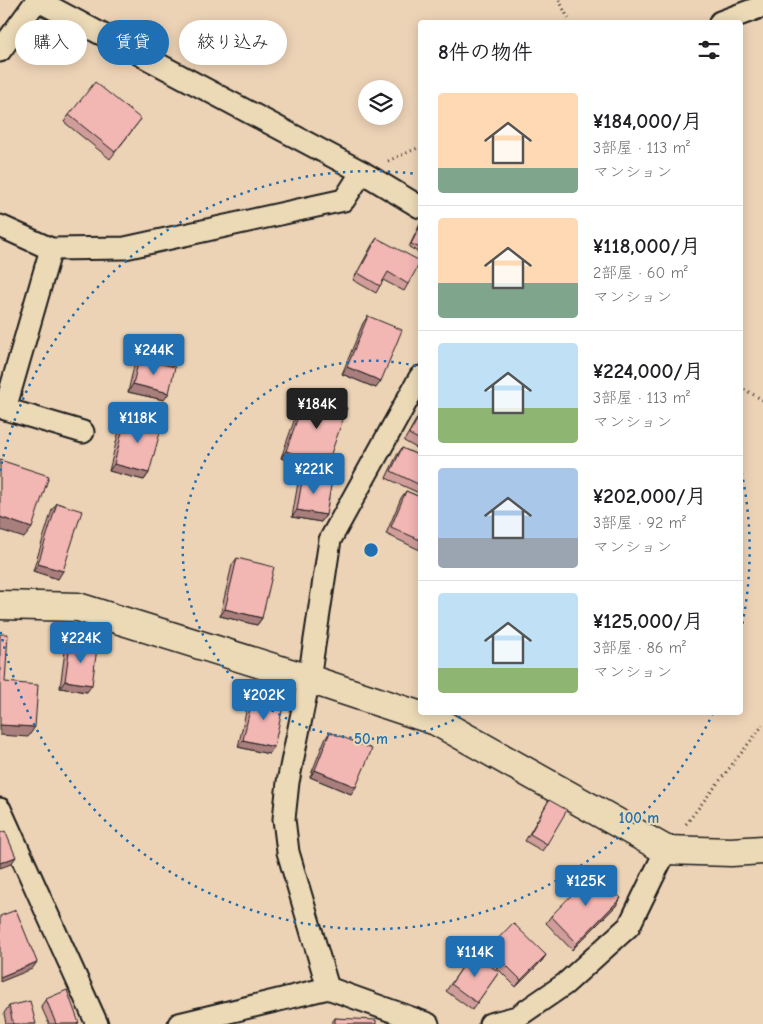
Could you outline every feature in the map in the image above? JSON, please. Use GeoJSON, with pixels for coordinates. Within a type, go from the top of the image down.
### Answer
{"type":"FeatureCollection","features":[{"type":"Feature","properties":{"kind":"street"},"geometry":{"type":"LineString","coordinates":[[0,51],[37,0],[362,172],[418,206]]}},
{"type":"Feature","properties":{"kind":"street"},"geometry":{"type":"LineString","coordinates":[[725,20],[763,6]]}},
{"type":"Feature","properties":{"kind":"street"},"geometry":{"type":"LineString","coordinates":[[0,226],[51,249],[125,248],[344,200],[362,172]]}},
{"type":"Feature","properties":{"kind":"street"},"geometry":{"type":"LineString","coordinates":[[51,249],[5,409],[83,432]]}},
{"type":"Feature","properties":{"kind":"street"},"geometry":{"type":"LineString","coordinates":[[328,988],[288,852],[284,819],[288,782],[309,679],[330,540],[418,381]]}},
{"type":"Feature","properties":{"kind":"street"},"geometry":{"type":"LineString","coordinates":[[0,605],[78,607],[436,721],[666,850],[731,852],[763,850]]}},
{"type":"Feature","properties":{"kind":"street"},"geometry":{"type":"LineString","coordinates":[[0,809],[97,1024]]}},
{"type":"Feature","properties":{"kind":"street"},"geometry":{"type":"LineString","coordinates":[[490,1024],[517,1017],[565,984],[630,926],[666,850]]}},
{"type":"Feature","properties":{"kind":"street"},"geometry":{"type":"LineString","coordinates":[[179,1024],[328,988],[428,1024]]}},
{"type":"Feature","properties":{"kind":"path"},"geometry":{"type":"LineString","coordinates":[[559,0],[569,20]]}},
{"type":"Feature","properties":{"kind":"path"},"geometry":{"type":"LineString","coordinates":[[743,389],[763,400]]}},
{"type":"Feature","properties":{"kind":"path"},"geometry":{"type":"LineString","coordinates":[[666,850],[763,725]]}},
{"type":"Feature","properties":{"kind":"building"},"geometry":{"type":"Polygon","coordinates":[[[95,82],[141,119],[115,152],[69,115],[95,82]]]}},
{"type":"Feature","properties":{"kind":"building"},"geometry":{"type":"Polygon","coordinates":[[[418,230],[418,247],[411,244],[418,230]]]}},
{"type":"Feature","properties":{"kind":"building"},"geometry":{"type":"Polygon","coordinates":[[[377,238],[418,260],[418,266],[408,284],[388,272],[380,286],[358,273],[377,238]]]}},
{"type":"Feature","properties":{"kind":"building"},"geometry":{"type":"Polygon","coordinates":[[[368,316],[402,330],[381,381],[347,367],[368,316]]]}},
{"type":"Feature","properties":{"kind":"building"},"geometry":{"type":"Polygon","coordinates":[[[139,359],[175,367],[169,393],[133,384],[139,359]]]}},
{"type":"Feature","properties":{"kind":"building"},"geometry":{"type":"Polygon","coordinates":[[[306,394],[347,408],[327,465],[286,451],[306,394]]]}},
{"type":"Feature","properties":{"kind":"building"},"geometry":{"type":"Polygon","coordinates":[[[126,416],[162,425],[149,473],[114,464],[126,416]]]}},
{"type":"Feature","properties":{"kind":"building"},"geometry":{"type":"Polygon","coordinates":[[[418,418],[418,439],[409,434],[418,418]]]}},
{"type":"Feature","properties":{"kind":"building"},"geometry":{"type":"Polygon","coordinates":[[[402,448],[418,455],[418,484],[391,471],[402,448]]]}},
{"type":"Feature","properties":{"kind":"building"},"geometry":{"type":"Polygon","coordinates":[[[0,460],[49,476],[32,528],[0,517],[0,460]]]}},
{"type":"Feature","properties":{"kind":"building"},"geometry":{"type":"Polygon","coordinates":[[[303,475],[332,480],[326,515],[297,510],[303,475]]]}},
{"type":"Feature","properties":{"kind":"building"},"geometry":{"type":"Polygon","coordinates":[[[406,491],[418,496],[418,539],[391,527],[406,491]]]}},
{"type":"Feature","properties":{"kind":"building"},"geometry":{"type":"Polygon","coordinates":[[[57,503],[82,511],[63,571],[38,564],[57,503]]]}},
{"type":"Feature","properties":{"kind":"building"},"geometry":{"type":"Polygon","coordinates":[[[237,558],[274,567],[262,618],[225,609],[237,558]]]}},
{"type":"Feature","properties":{"kind":"building"},"geometry":{"type":"Polygon","coordinates":[[[0,634],[8,634],[5,682],[38,685],[35,727],[0,725],[0,634]]]}},
{"type":"Feature","properties":{"kind":"building"},"geometry":{"type":"Polygon","coordinates":[[[70,644],[97,648],[92,685],[65,681],[70,644]]]}},
{"type":"Feature","properties":{"kind":"building"},"geometry":{"type":"Polygon","coordinates":[[[253,696],[284,702],[274,747],[243,740],[253,696]]]}},
{"type":"Feature","properties":{"kind":"building"},"geometry":{"type":"Polygon","coordinates":[[[330,732],[372,749],[356,787],[315,770],[330,732]]]}},
{"type":"Feature","properties":{"kind":"building"},"geometry":{"type":"Polygon","coordinates":[[[549,800],[567,810],[547,844],[530,834],[549,800]]]}},
{"type":"Feature","properties":{"kind":"building"},"geometry":{"type":"Polygon","coordinates":[[[5,831],[16,857],[0,863],[0,833],[5,831]]]}},
{"type":"Feature","properties":{"kind":"building"},"geometry":{"type":"Polygon","coordinates":[[[594,872],[621,898],[577,943],[551,916],[594,872]]]}},
{"type":"Feature","properties":{"kind":"building"},"geometry":{"type":"Polygon","coordinates":[[[16,910],[37,962],[0,977],[0,916],[16,910]]]}},
{"type":"Feature","properties":{"kind":"building"},"geometry":{"type":"Polygon","coordinates":[[[513,923],[546,955],[521,980],[489,948],[513,923]]]}},
{"type":"Feature","properties":{"kind":"building"},"geometry":{"type":"Polygon","coordinates":[[[472,953],[499,972],[477,1003],[451,984],[472,953]]]}},
{"type":"Feature","properties":{"kind":"building"},"geometry":{"type":"Polygon","coordinates":[[[67,990],[79,1023],[56,1024],[46,999],[67,990]]]}},
{"type":"Feature","properties":{"kind":"building"},"geometry":{"type":"Polygon","coordinates":[[[30,1001],[36,1024],[13,1024],[9,1006],[30,1001]]]}},
{"type":"Feature","properties":{"kind":"building"},"geometry":{"type":"Polygon","coordinates":[[[335,1018],[376,1020],[376,1024],[335,1024],[335,1018]]]}}]}
